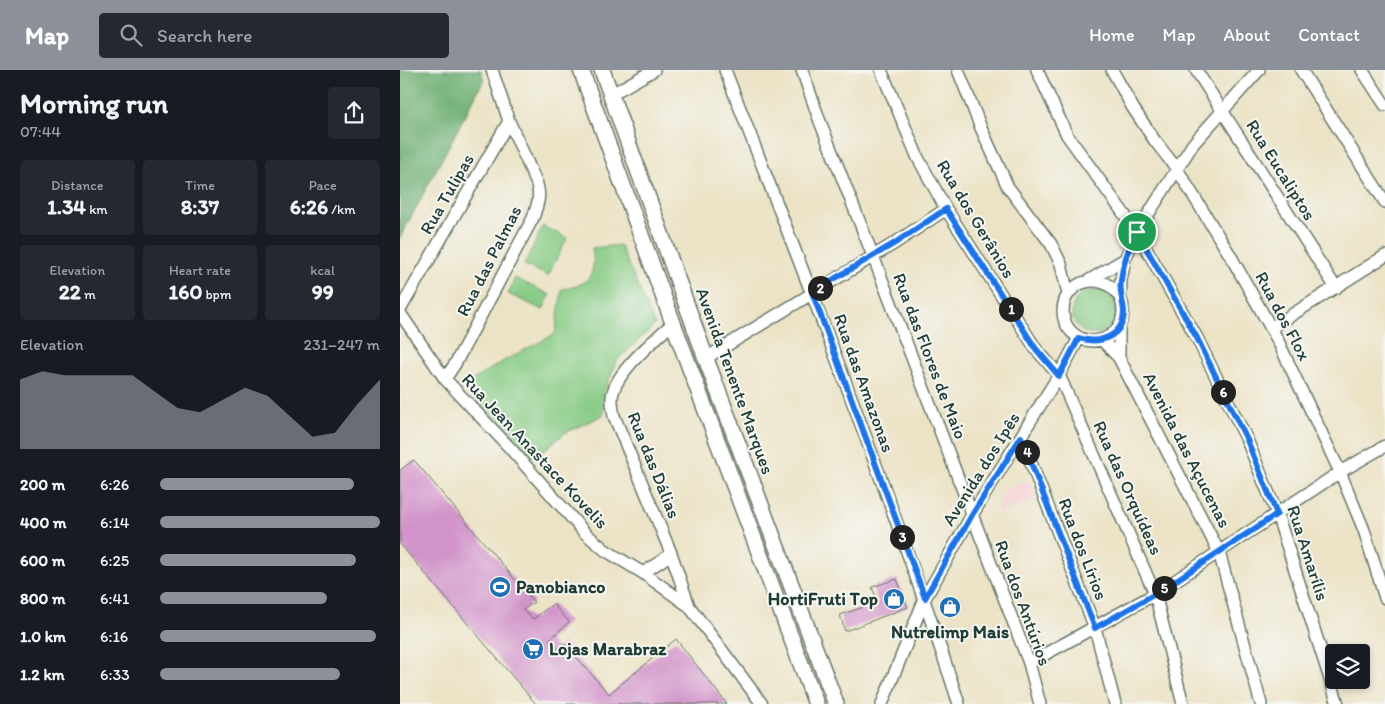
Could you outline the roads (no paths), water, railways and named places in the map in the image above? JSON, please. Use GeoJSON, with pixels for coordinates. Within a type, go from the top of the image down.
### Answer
{"type":"FeatureCollection","features":[{"type":"Feature","properties":{"kind":"main road","name":"Avenida Tenente Marques"},"geometry":{"type":"LineString","coordinates":[[581,70],[673,323],[816,704]]}},
{"type":"Feature","properties":{"kind":"main road","name":"Avenida Tenente Marques"},"geometry":{"type":"LineString","coordinates":[[602,70],[706,358],[836,704]]}},
{"type":"Feature","properties":{"kind":"street","name":"Rua das Palmas"},"geometry":{"type":"LineString","coordinates":[[445,379],[455,364],[533,218],[539,200],[540,192],[509,121],[492,70]]}},
{"type":"Feature","properties":{"kind":"street"},"geometry":{"type":"LineString","coordinates":[[610,95],[654,70]]}},
{"type":"Feature","properties":{"kind":"street","name":"Rua das Amazonas"},"geometry":{"type":"LineString","coordinates":[[725,70],[812,292],[925,598],[959,704]]}},
{"type":"Feature","properties":{"kind":"street","name":"Rua das Flores de Maio"},"geometry":{"type":"LineString","coordinates":[[802,70],[819,119],[972,515]]}},
{"type":"Feature","properties":{"kind":"street","name":"Rua dos Gerânios"},"geometry":{"type":"LineString","coordinates":[[881,70],[918,158],[946,209],[1036,349],[1059,376]]}},
{"type":"Feature","properties":{"kind":"street"},"geometry":{"type":"LineString","coordinates":[[958,70],[981,128],[1008,187],[1052,244],[1061,264],[1068,294]]}},
{"type":"Feature","properties":{"kind":"street","name":"Rua Amarílis"},"geometry":{"type":"LineString","coordinates":[[1037,70],[1067,135],[1137,232],[1197,338],[1247,440],[1277,514],[1338,704]]}},
{"type":"Feature","properties":{"kind":"street","name":"Rua dos Flox"},"geometry":{"type":"LineString","coordinates":[[1112,70],[1133,108],[1177,169],[1271,328],[1340,472],[1364,530],[1385,598]]}},
{"type":"Feature","properties":{"kind":"street","name":"Rua Eucaliptos"},"geometry":{"type":"LineString","coordinates":[[1196,70],[1336,288]]}},
{"type":"Feature","properties":{"kind":"street"},"geometry":{"type":"LineString","coordinates":[[1125,259],[1073,288],[1068,294],[1063,309],[1063,318],[1066,325],[1079,338],[1088,341],[1102,340],[1115,332],[1124,312],[1120,297],[1125,259],[1137,232],[1192,144],[1259,70]]}},
{"type":"Feature","properties":{"kind":"street"},"geometry":{"type":"LineString","coordinates":[[1301,70],[1385,202]]}},
{"type":"Feature","properties":{"kind":"street"},"geometry":{"type":"LineString","coordinates":[[1362,70],[1385,105]]}},
{"type":"Feature","properties":{"kind":"street","name":"Rua Tulipas"},"geometry":{"type":"LineString","coordinates":[[400,312],[509,121]]}},
{"type":"Feature","properties":{"kind":"street"},"geometry":{"type":"LineString","coordinates":[[706,358],[946,209]]}},
{"type":"Feature","properties":{"kind":"street"},"geometry":{"type":"LineString","coordinates":[[1271,328],[1385,256]]}},
{"type":"Feature","properties":{"kind":"street"},"geometry":{"type":"LineString","coordinates":[[1088,281],[1104,282],[1116,291],[1120,297]]}},
{"type":"Feature","properties":{"kind":"street","name":"Rua Jean Anastace Kovelis"},"geometry":{"type":"LineString","coordinates":[[400,312],[445,379],[510,448],[585,533],[605,550],[643,573],[689,606],[762,704]]}},
{"type":"Feature","properties":{"kind":"street","name":"Rua das Dálias"},"geometry":{"type":"LineString","coordinates":[[673,323],[621,374],[614,388],[611,400],[614,416],[671,552],[689,606]]}},
{"type":"Feature","properties":{"kind":"street","name":"Avenida das Açucenas"},"geometry":{"type":"LineString","coordinates":[[1119,326],[1119,358]]}},
{"type":"Feature","properties":{"kind":"street","name":"Avenida dos Ipês"},"geometry":{"type":"LineString","coordinates":[[882,704],[925,598],[972,515],[1059,376],[1079,338]]}},
{"type":"Feature","properties":{"kind":"street","name":"Avenida das Açucenas"},"geometry":{"type":"LineString","coordinates":[[1102,340],[1119,358],[1219,552],[1261,704]]}},
{"type":"Feature","properties":{"kind":"street","name":"Rua das Orquídeas"},"geometry":{"type":"LineString","coordinates":[[1059,376],[1155,594],[1183,704]]}},
{"type":"Feature","properties":{"kind":"street","name":"Rua dos Lírios"},"geometry":{"type":"LineString","coordinates":[[1021,437],[1095,628],[1115,704]]}},
{"type":"Feature","properties":{"kind":"street"},"geometry":{"type":"LineString","coordinates":[[1029,664],[1155,594],[1340,472],[1385,446]]}},
{"type":"Feature","properties":{"kind":"street","name":"Rua dos Antúrios"},"geometry":{"type":"LineString","coordinates":[[972,515],[1029,664],[1040,704]]}},
{"type":"Feature","properties":{"kind":"street"},"geometry":{"type":"LineString","coordinates":[[643,573],[671,552]]}},
{"type":"Feature","properties":{"kind":"place","name":"Panobianco"},"geometry":{"type":"Point","coordinates":[500,587]}},
{"type":"Feature","properties":{"kind":"place","name":"HortiFruti Top"},"geometry":{"type":"Point","coordinates":[894,599]}},
{"type":"Feature","properties":{"kind":"place","name":"Nutrelimp Mais"},"geometry":{"type":"Point","coordinates":[950,607]}},
{"type":"Feature","properties":{"kind":"place","name":"Lojas Marabraz"},"geometry":{"type":"Point","coordinates":[533,649]}}]}
